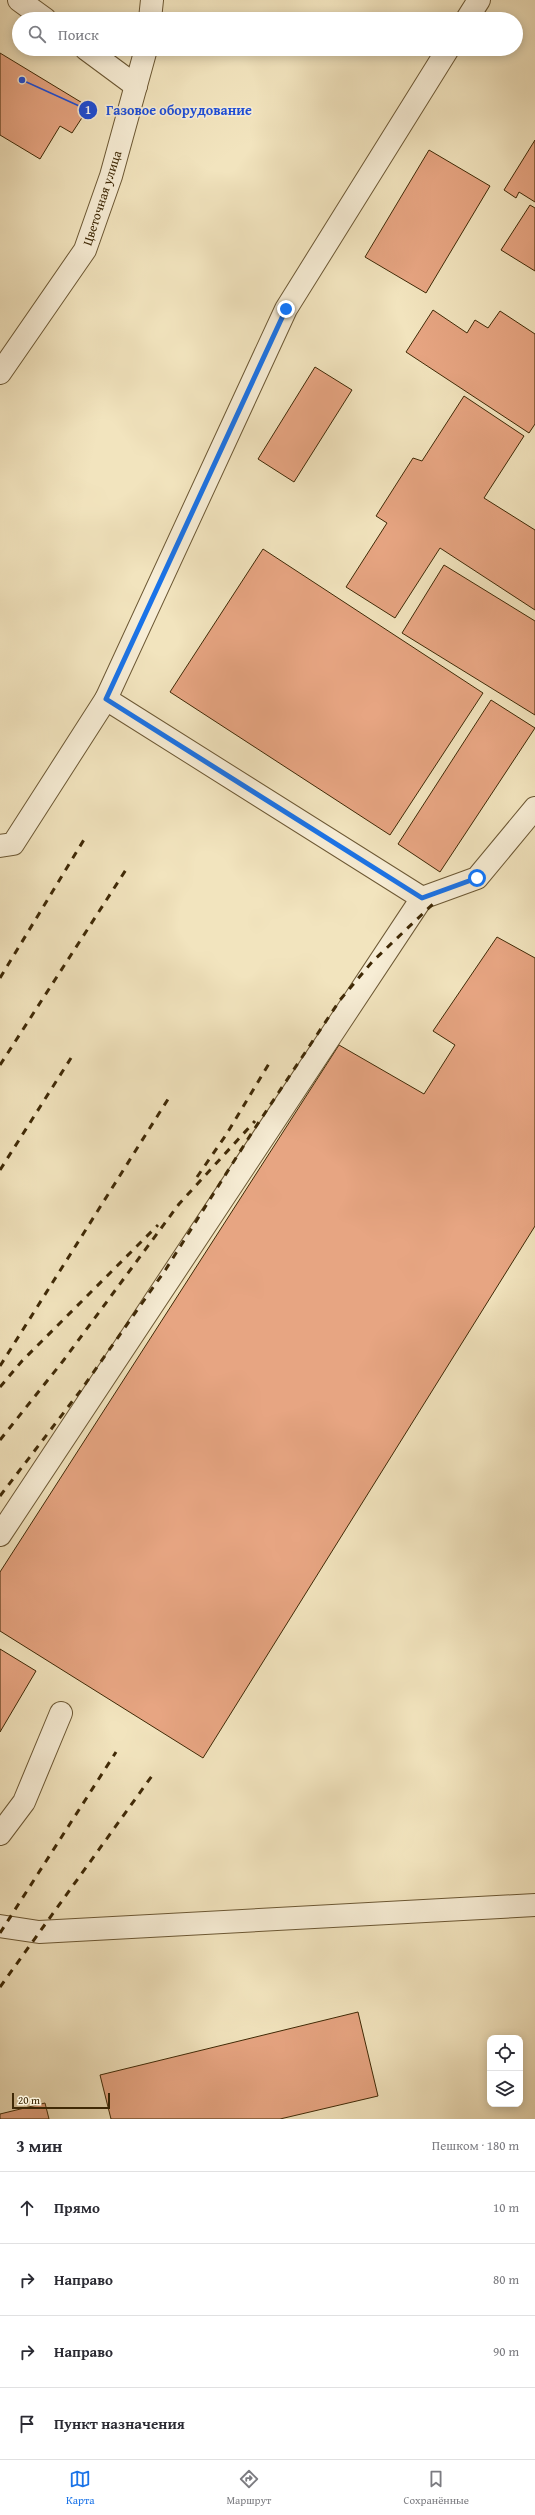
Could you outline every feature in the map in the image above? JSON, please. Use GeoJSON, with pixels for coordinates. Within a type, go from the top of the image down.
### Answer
{"type":"FeatureCollection","features":[{"type":"Feature","properties":{"kind":"street"},"geometry":{"type":"LineString","coordinates":[[20,0],[36,12]]}},
{"type":"Feature","properties":{"kind":"street"},"geometry":{"type":"LineString","coordinates":[[151,12],[152,0]]}},
{"type":"Feature","properties":{"kind":"street"},"geometry":{"type":"LineString","coordinates":[[471,12],[479,0]]}},
{"type":"Feature","properties":{"kind":"street"},"geometry":{"type":"LineString","coordinates":[[95,56],[136,86]]}},
{"type":"Feature","properties":{"kind":"street","name":"Цветочная улица"},"geometry":{"type":"LineString","coordinates":[[0,373],[84,250],[111,176],[144,56]]}},
{"type":"Feature","properties":{"kind":"street"},"geometry":{"type":"LineString","coordinates":[[0,846],[13,844],[106,699],[286,309],[444,56]]}},
{"type":"Feature","properties":{"kind":"street"},"geometry":{"type":"LineString","coordinates":[[106,699],[422,898]]}},
{"type":"Feature","properties":{"kind":"street"},"geometry":{"type":"LineString","coordinates":[[0,1535],[422,898],[477,878],[535,808]]}},
{"type":"Feature","properties":{"kind":"street"},"geometry":{"type":"LineString","coordinates":[[0,1834],[24,1802],[61,1713]]}},
{"type":"Feature","properties":{"kind":"street"},"geometry":{"type":"LineString","coordinates":[[0,1926],[39,1932],[535,1905]]}},
{"type":"Feature","properties":{"kind":"building"},"geometry":{"type":"Polygon","coordinates":[[[0,53],[89,107],[72,133],[60,126],[40,159],[0,135],[0,53]]]}},
{"type":"Feature","properties":{"kind":"building"},"geometry":{"type":"Polygon","coordinates":[[[535,140],[535,202],[519,192],[516,198],[504,190],[535,140]]]}},
{"type":"Feature","properties":{"kind":"building"},"geometry":{"type":"Polygon","coordinates":[[[429,150],[490,186],[426,293],[365,257],[429,150]]]}},
{"type":"Feature","properties":{"kind":"building"},"geometry":{"type":"Polygon","coordinates":[[[530,205],[535,208],[535,271],[501,250],[530,205]]]}},
{"type":"Feature","properties":{"kind":"building"},"geometry":{"type":"Polygon","coordinates":[[[433,310],[467,333],[475,320],[488,328],[500,311],[535,334],[535,424],[529,433],[406,352],[433,310]]]}},
{"type":"Feature","properties":{"kind":"building"},"geometry":{"type":"Polygon","coordinates":[[[315,367],[352,390],[294,482],[258,459],[315,367]]]}},
{"type":"Feature","properties":{"kind":"building"},"geometry":{"type":"Polygon","coordinates":[[[464,396],[524,436],[484,498],[535,530],[535,610],[440,548],[395,618],[346,587],[387,523],[376,516],[413,458],[422,461],[464,396]]]}},
{"type":"Feature","properties":{"kind":"building"},"geometry":{"type":"Polygon","coordinates":[[[263,549],[483,693],[390,835],[170,692],[263,549]]]}},
{"type":"Feature","properties":{"kind":"building"},"geometry":{"type":"Polygon","coordinates":[[[444,565],[535,621],[535,715],[402,633],[444,565]]]}},
{"type":"Feature","properties":{"kind":"building"},"geometry":{"type":"Polygon","coordinates":[[[491,700],[535,728],[440,872],[398,844],[491,700]]]}},
{"type":"Feature","properties":{"kind":"building"},"geometry":{"type":"Polygon","coordinates":[[[497,937],[535,958],[535,1226],[203,1758],[0,1631],[0,1572],[339,1045],[424,1094],[455,1045],[433,1031],[497,937]]]}},
{"type":"Feature","properties":{"kind":"building"},"geometry":{"type":"Polygon","coordinates":[[[0,1649],[36,1671],[0,1732],[0,1649]]]}},
{"type":"Feature","properties":{"kind":"building"},"geometry":{"type":"Polygon","coordinates":[[[358,2012],[378,2096],[280,2119],[111,2119],[100,2075],[358,2012]]]}},
{"type":"Feature","properties":{"kind":"building"},"geometry":{"type":"Polygon","coordinates":[[[45,2103],[49,2119],[0,2119],[0,2114],[45,2103]]]}},
{"type":"Feature","properties":{"kind":"railway"},"geometry":{"type":"LineString","coordinates":[[0,978],[85,838]]}},
{"type":"Feature","properties":{"kind":"railway"},"geometry":{"type":"LineString","coordinates":[[0,1065],[129,865]]}},
{"type":"Feature","properties":{"kind":"railway"},"geometry":{"type":"LineString","coordinates":[[0,1496],[81,1390],[166,1269],[253,1131],[340,1000],[372,962],[435,902]]}},
{"type":"Feature","properties":{"kind":"railway"},"geometry":{"type":"LineString","coordinates":[[0,1170],[71,1058]]}},
{"type":"Feature","properties":{"kind":"railway"},"geometry":{"type":"LineString","coordinates":[[197,1177],[226,1135],[270,1062]]}},
{"type":"Feature","properties":{"kind":"railway"},"geometry":{"type":"LineString","coordinates":[[0,1366],[170,1096]]}},
{"type":"Feature","properties":{"kind":"railway"},"geometry":{"type":"LineString","coordinates":[[0,1440],[63,1361],[179,1204],[255,1121]]}},
{"type":"Feature","properties":{"kind":"railway"},"geometry":{"type":"LineString","coordinates":[[0,1387],[22,1361],[158,1225]]}},
{"type":"Feature","properties":{"kind":"railway"},"geometry":{"type":"LineString","coordinates":[[0,1933],[116,1752]]}},
{"type":"Feature","properties":{"kind":"railway"},"geometry":{"type":"LineString","coordinates":[[0,1987],[154,1773]]}},
{"type":"Feature","properties":{"kind":"place","name":"Газовое оборудование"},"geometry":{"type":"Point","coordinates":[22,80]}},
{"type":"Feature","properties":{"kind":"route"},"geometry":{"type":"LineString","coordinates":[[286,309],[106,699],[422,898],[477,878]]}}]}
